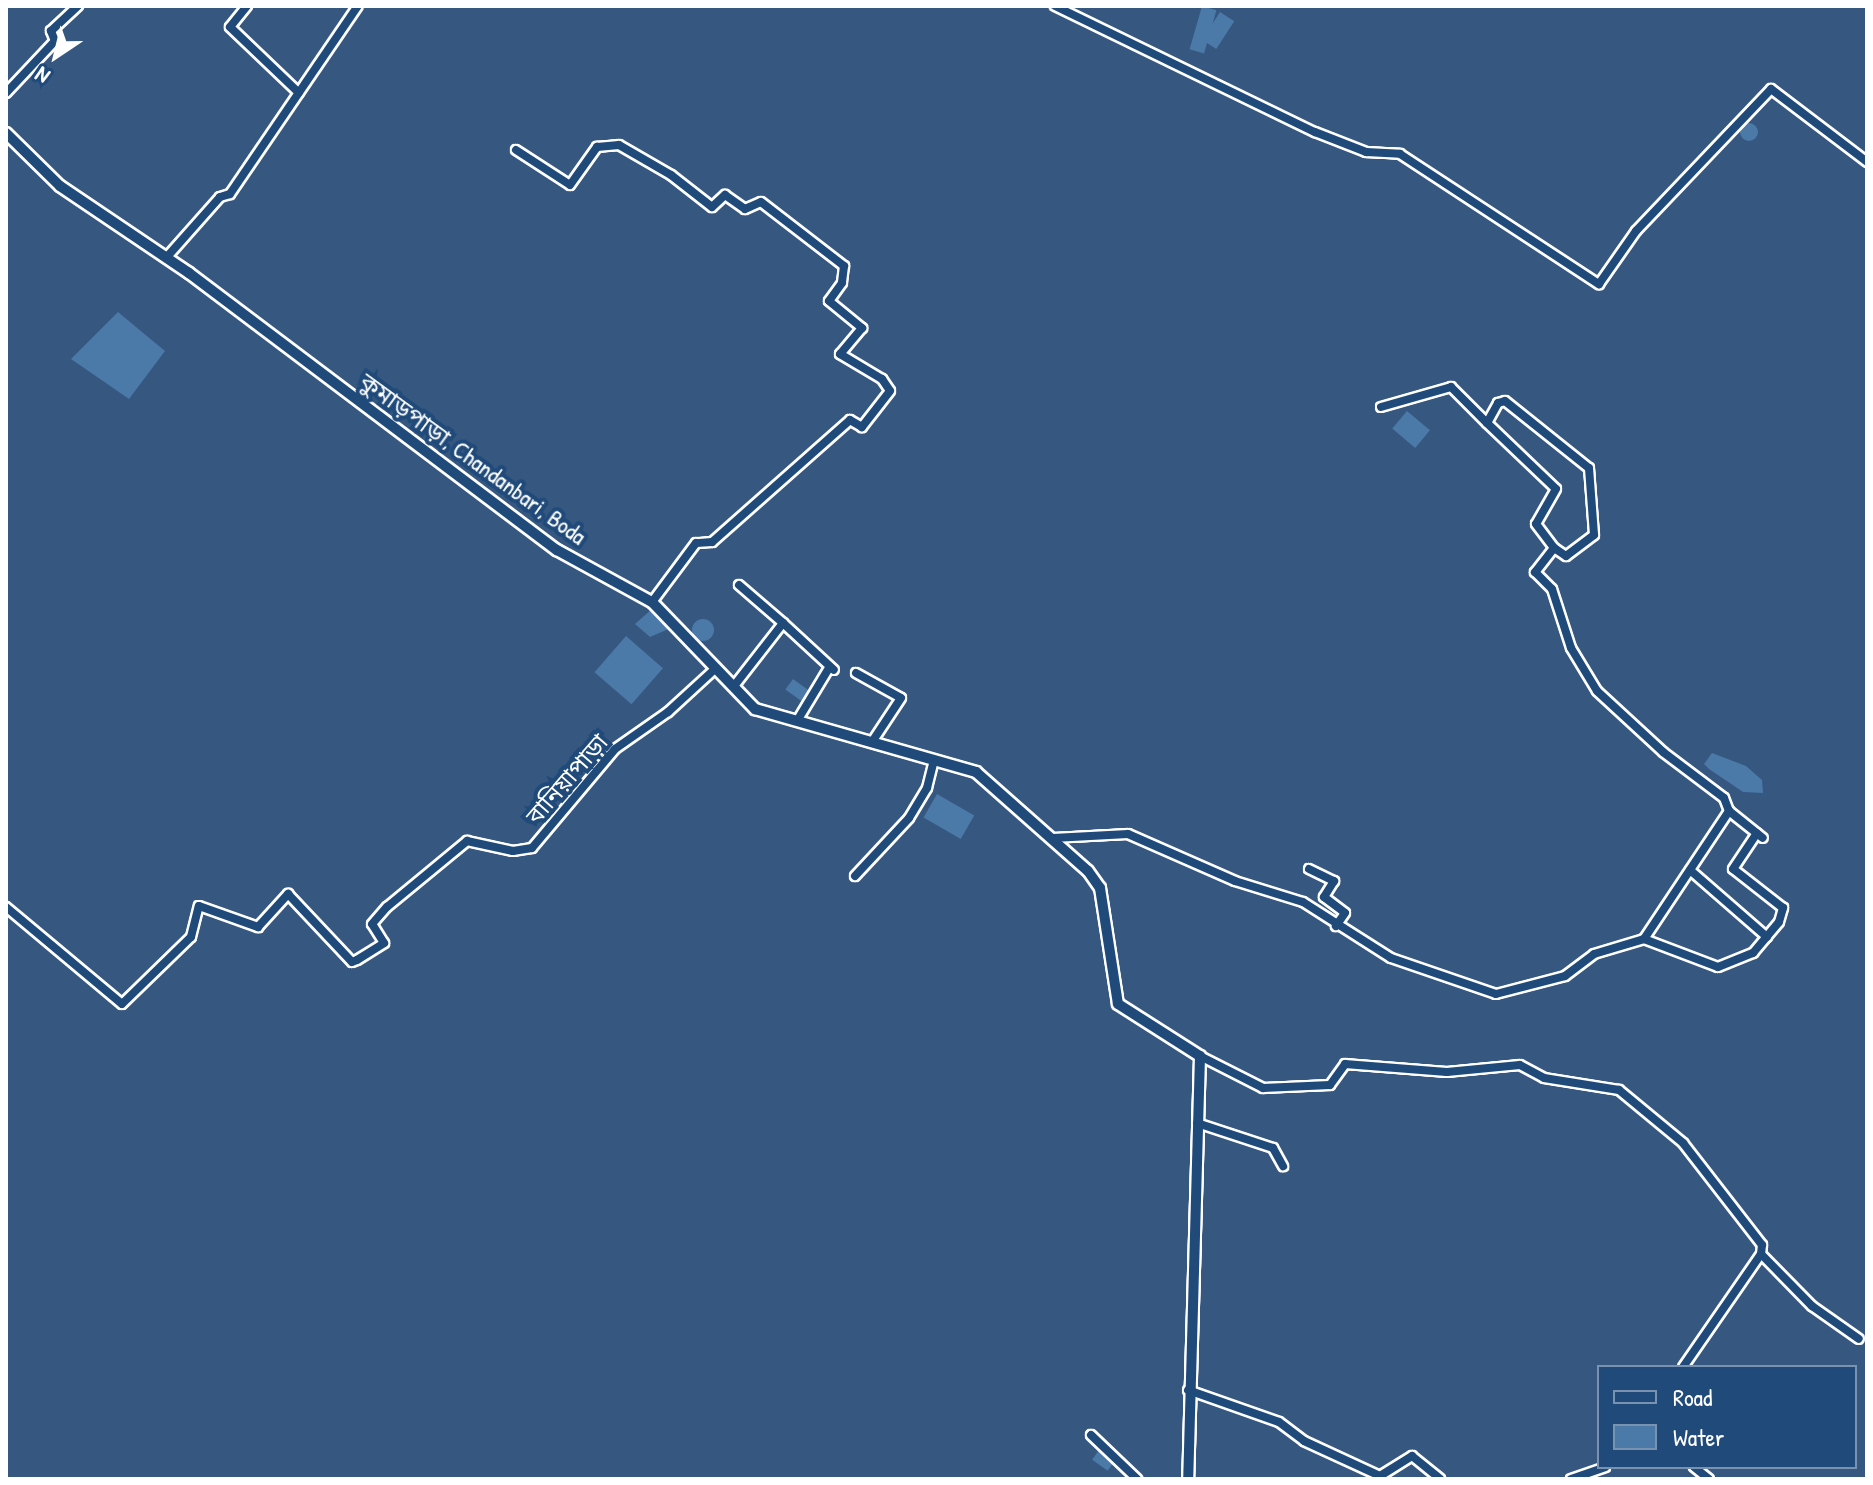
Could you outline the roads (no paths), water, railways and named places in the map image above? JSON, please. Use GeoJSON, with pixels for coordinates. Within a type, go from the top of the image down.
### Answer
{"type":"FeatureCollection","features":[{"type":"Feature","properties":{"kind":"street"},"geometry":{"type":"LineString","coordinates":[[6,93],[55,41],[51,31],[78,6]]}},
{"type":"Feature","properties":{"kind":"street"},"geometry":{"type":"LineString","coordinates":[[247,6],[230,27],[299,93]]}},
{"type":"Feature","properties":{"kind":"street"},"geometry":{"type":"LineString","coordinates":[[166,258],[220,197],[230,194],[358,6]]}},
{"type":"Feature","properties":{"kind":"street"},"geometry":{"type":"LineString","coordinates":[[1055,6],[1315,132],[1366,152],[1400,154],[1599,284],[1636,231],[1771,89],[1867,162]]}},
{"type":"Feature","properties":{"kind":"street","name":"কুমাড়পাড়া, Chandanbari, Boda"},"geometry":{"type":"LineString","coordinates":[[6,133],[60,186],[166,258],[557,550],[652,602],[755,709],[976,772],[1053,838],[1100,888],[1118,1004],[1200,1056]]}},
{"type":"Feature","properties":{"kind":"street"},"geometry":{"type":"LineString","coordinates":[[516,150],[570,185],[597,147],[619,145],[671,175],[712,207],[725,195],[745,209],[761,202],[844,266],[842,283],[829,301],[862,328],[840,354],[882,379],[890,391],[862,427],[850,420],[712,542],[696,543],[652,602]]}},
{"type":"Feature","properties":{"kind":"street"},"geometry":{"type":"LineString","coordinates":[[1381,407],[1451,387],[1487,423],[1556,489],[1536,524],[1554,548],[1566,556],[1594,535],[1589,468],[1505,401],[1498,403],[1487,423]]}},
{"type":"Feature","properties":{"kind":"street"},"geometry":{"type":"LineString","coordinates":[[1053,838],[1128,834],[1235,881],[1303,902],[1336,926],[1391,958],[1496,994],[1565,976],[1594,954],[1644,939],[1718,967],[1753,953],[1767,937],[1783,908],[1733,869],[1760,835],[1729,811],[1724,798],[1597,691],[1571,648],[1552,589],[1535,572],[1554,548]]}},
{"type":"Feature","properties":{"kind":"street"},"geometry":{"type":"LineString","coordinates":[[739,585],[831,669],[797,721]]}},
{"type":"Feature","properties":{"kind":"street"},"geometry":{"type":"LineString","coordinates":[[734,686],[783,623]]}},
{"type":"Feature","properties":{"kind":"street","name":"বানিয়াপাড়া"},"geometry":{"type":"LineString","coordinates":[[6,907],[122,1004],[191,937],[199,906],[258,927],[288,894],[352,962],[384,943],[372,924],[387,907],[467,841],[513,851],[532,848],[615,749],[668,712],[716,668]]}},
{"type":"Feature","properties":{"kind":"street"},"geometry":{"type":"LineString","coordinates":[[856,673],[901,698],[872,742]]}},
{"type":"Feature","properties":{"kind":"street"},"geometry":{"type":"LineString","coordinates":[[855,876],[909,818],[927,788],[934,760]]}},
{"type":"Feature","properties":{"kind":"street"},"geometry":{"type":"LineString","coordinates":[[1644,939],[1729,811]]}},
{"type":"Feature","properties":{"kind":"street"},"geometry":{"type":"LineString","coordinates":[[1309,869],[1334,881],[1324,897],[1345,913],[1336,926]]}},
{"type":"Feature","properties":{"kind":"street"},"geometry":{"type":"LineString","coordinates":[[1690,870],[1767,937]]}},
{"type":"Feature","properties":{"kind":"street"},"geometry":{"type":"LineString","coordinates":[[1188,1479],[1188,1390],[1200,1056],[1263,1088],[1330,1085],[1345,1064],[1447,1072],[1520,1065],[1544,1078],[1619,1090],[1683,1143],[1762,1245],[1761,1254],[1684,1365]]}},
{"type":"Feature","properties":{"kind":"street"},"geometry":{"type":"LineString","coordinates":[[1197,1123],[1273,1148],[1283,1166]]}},
{"type":"Feature","properties":{"kind":"street"},"geometry":{"type":"LineString","coordinates":[[1761,1254],[1812,1306],[1859,1339]]}},
{"type":"Feature","properties":{"kind":"street"},"geometry":{"type":"LineString","coordinates":[[1188,1390],[1272,1418],[1304,1441],[1380,1476],[1412,1456],[1440,1479]]}},
{"type":"Feature","properties":{"kind":"street"},"geometry":{"type":"LineString","coordinates":[[1091,1435],[1137,1479]]}},
{"type":"Feature","properties":{"kind":"street"},"geometry":{"type":"LineString","coordinates":[[1571,1479],[1599,1469]]}},
{"type":"Feature","properties":{"kind":"water"},"geometry":{"type":"Polygon","coordinates":[[[1202,6],[1216,10],[1204,53],[1190,49],[1202,6]]]}},
{"type":"Feature","properties":{"kind":"water"},"geometry":{"type":"Polygon","coordinates":[[[1220,12],[1234,21],[1216,49],[1202,40],[1220,12]]]}},
{"type":"Feature","properties":{"kind":"water"},"geometry":{"type":"Polygon","coordinates":[[[1749,123],[1758,132],[1749,141],[1740,132],[1749,123]]]}},
{"type":"Feature","properties":{"kind":"water"},"geometry":{"type":"Polygon","coordinates":[[[118,312],[165,351],[129,399],[71,359],[118,312]]]}},
{"type":"Feature","properties":{"kind":"water"},"geometry":{"type":"Polygon","coordinates":[[[1407,411],[1430,430],[1415,448],[1392,429],[1407,411]]]}},
{"type":"Feature","properties":{"kind":"water"},"geometry":{"type":"Polygon","coordinates":[[[652,609],[671,628],[650,637],[635,624],[652,609]]]}},
{"type":"Feature","properties":{"kind":"water"},"geometry":{"type":"Polygon","coordinates":[[[703,619],[711,622],[714,630],[711,638],[703,641],[695,638],[692,630],[695,622],[703,619]]]}},
{"type":"Feature","properties":{"kind":"water"},"geometry":{"type":"Polygon","coordinates":[[[626,636],[663,668],[631,704],[595,672],[626,636]]]}},
{"type":"Feature","properties":{"kind":"water"},"geometry":{"type":"Polygon","coordinates":[[[793,679],[812,693],[805,704],[785,690],[793,679]]]}},
{"type":"Feature","properties":{"kind":"water"},"geometry":{"type":"Polygon","coordinates":[[[1712,753],[1746,766],[1762,780],[1763,793],[1743,792],[1709,769],[1704,764],[1712,753]]]}},
{"type":"Feature","properties":{"kind":"water"},"geometry":{"type":"Polygon","coordinates":[[[937,794],[974,816],[961,839],[924,817],[937,794]]]}},
{"type":"Feature","properties":{"kind":"water"},"geometry":{"type":"Polygon","coordinates":[[[1099,1450],[1115,1461],[1108,1471],[1092,1460],[1099,1450]]]}}]}
